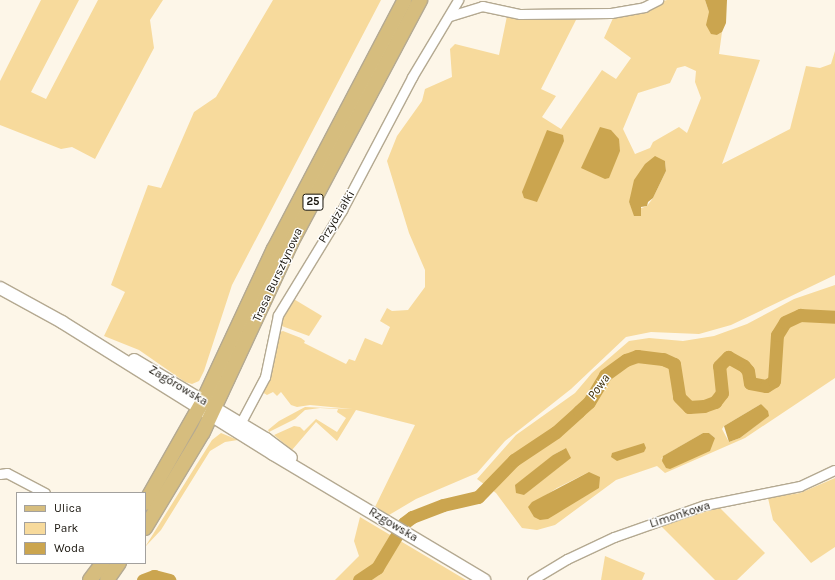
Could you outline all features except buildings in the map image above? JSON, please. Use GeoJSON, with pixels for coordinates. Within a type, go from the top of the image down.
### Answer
{"type":"FeatureCollection","features":[{"type":"Feature","properties":{"kind":"main road","name":"Trasa Bursztynowa"},"geometry":{"type":"LineString","coordinates":[[146,526],[177,478],[274,249],[405,0]]}},
{"type":"Feature","properties":{"kind":"main road","name":"Trasa Bursztynowa"},"geometry":{"type":"LineString","coordinates":[[146,501],[207,409],[291,243],[420,0]]}},
{"type":"Feature","properties":{"kind":"main road"},"geometry":{"type":"LineString","coordinates":[[90,580],[102,564]]}},
{"type":"Feature","properties":{"kind":"main road"},"geometry":{"type":"LineString","coordinates":[[107,580],[118,564]]}},
{"type":"Feature","properties":{"kind":"street","name":"Przydziałki"},"geometry":{"type":"LineString","coordinates":[[240,424],[265,377],[278,315],[342,210],[412,77],[450,16],[458,0]]}},
{"type":"Feature","properties":{"kind":"street"},"geometry":{"type":"LineString","coordinates":[[450,16],[482,6],[520,14],[611,13],[644,7],[658,0]]}},
{"type":"Feature","properties":{"kind":"street","name":"Zagórowska"},"geometry":{"type":"LineString","coordinates":[[0,288],[98,344],[139,363],[207,409],[253,436]]}},
{"type":"Feature","properties":{"kind":"street","name":"Zagórowska"},"geometry":{"type":"LineString","coordinates":[[207,409],[240,424],[253,436]]}},
{"type":"Feature","properties":{"kind":"street","name":"Rzgowska"},"geometry":{"type":"LineString","coordinates":[[253,436],[277,447],[302,470],[484,580]]}},
{"type":"Feature","properties":{"kind":"street","name":"Limonkowa"},"geometry":{"type":"LineString","coordinates":[[532,580],[567,559],[614,537],[705,505],[800,486],[835,470]]}},
{"type":"Feature","properties":{"kind":"street"},"geometry":{"type":"LineString","coordinates":[[0,474],[7,474],[43,492]]}},
{"type":"Feature","properties":{"kind":"green space"},"geometry":{"type":"Polygon","coordinates":[[[41,0],[79,0],[31,92],[46,99],[98,0],[163,0],[150,20],[154,48],[95,159],[72,147],[61,149],[0,125],[0,81],[41,0]]]}},
{"type":"Feature","properties":{"kind":"green space"},"geometry":{"type":"Polygon","coordinates":[[[273,0],[381,0],[232,285],[204,371],[199,381],[192,384],[185,382],[139,350],[104,336],[125,292],[111,285],[148,185],[161,188],[194,112],[216,97],[273,0]]]}},
{"type":"Feature","properties":{"kind":"green space"},"geometry":{"type":"Polygon","coordinates":[[[667,0],[705,0],[717,35],[722,32],[719,54],[760,60],[722,164],[790,129],[806,66],[820,68],[831,64],[835,51],[835,275],[731,325],[699,334],[651,332],[626,337],[571,389],[505,441],[477,473],[416,499],[389,515],[375,507],[415,425],[356,410],[337,441],[316,422],[292,450],[274,435],[294,426],[300,427],[304,431],[316,419],[337,432],[346,418],[337,412],[338,409],[320,408],[305,410],[295,419],[269,432],[268,430],[279,421],[305,407],[352,409],[310,405],[297,407],[291,405],[281,392],[277,396],[273,392],[267,395],[260,390],[276,333],[283,331],[301,338],[305,341],[304,343],[346,364],[349,359],[355,361],[365,338],[382,345],[390,327],[380,321],[387,308],[392,311],[408,310],[425,287],[425,270],[409,233],[387,161],[397,136],[422,101],[425,89],[452,77],[450,49],[455,44],[499,55],[507,16],[578,16],[541,89],[556,96],[542,117],[561,129],[602,70],[616,79],[631,58],[604,38],[614,16],[667,0]],[[685,66],[677,68],[670,83],[638,93],[623,129],[635,154],[650,148],[653,142],[679,127],[687,133],[701,98],[695,82],[696,71],[685,66]],[[665,161],[629,202],[633,211],[647,206],[653,198],[666,171],[665,161]]]}},
{"type":"Feature","properties":{"kind":"green space"},"geometry":{"type":"Polygon","coordinates":[[[835,285],[835,378],[745,438],[665,473],[657,466],[616,480],[555,525],[537,530],[522,528],[496,493],[477,479],[516,435],[575,393],[592,373],[629,341],[649,338],[683,341],[714,336],[747,324],[794,299],[835,285]],[[761,404],[724,426],[722,429],[729,442],[740,438],[767,417],[761,404]],[[703,433],[665,455],[661,459],[715,438],[709,433],[703,433]],[[566,448],[553,455],[524,495],[566,448]],[[589,472],[557,488],[528,507],[589,472]]]}},
{"type":"Feature","properties":{"kind":"green space"},"geometry":{"type":"Polygon","coordinates":[[[292,298],[322,316],[309,336],[279,325],[292,298]]]}},
{"type":"Feature","properties":{"kind":"green space"},"geometry":{"type":"Polygon","coordinates":[[[221,433],[238,440],[225,442],[210,451],[161,530],[146,546],[146,545],[212,440],[221,433]]]}},
{"type":"Feature","properties":{"kind":"green space"},"geometry":{"type":"Polygon","coordinates":[[[835,478],[835,547],[811,563],[773,520],[768,498],[800,493],[835,478]]]}},
{"type":"Feature","properties":{"kind":"green space"},"geometry":{"type":"Polygon","coordinates":[[[720,508],[765,553],[737,580],[715,580],[661,526],[680,517],[720,508]]]}},
{"type":"Feature","properties":{"kind":"green space"},"geometry":{"type":"Polygon","coordinates":[[[360,517],[466,580],[335,580],[359,556],[354,541],[360,517]]]}},
{"type":"Feature","properties":{"kind":"green space"},"geometry":{"type":"Polygon","coordinates":[[[605,556],[645,573],[642,580],[601,580],[605,556]]]}},
{"type":"Feature","properties":{"kind":"water"},"geometry":{"type":"Polygon","coordinates":[[[705,0],[727,0],[726,23],[722,32],[717,35],[711,34],[706,25],[709,12],[705,0]]]}},
{"type":"Feature","properties":{"kind":"water"},"geometry":{"type":"Polygon","coordinates":[[[600,127],[611,130],[619,139],[620,151],[609,178],[605,179],[581,168],[600,127]]]}},
{"type":"Feature","properties":{"kind":"water"},"geometry":{"type":"Polygon","coordinates":[[[547,130],[563,135],[564,141],[537,202],[524,198],[522,192],[547,130]]]}},
{"type":"Feature","properties":{"kind":"water"},"geometry":{"type":"Polygon","coordinates":[[[655,156],[665,161],[666,171],[653,198],[648,202],[647,206],[641,207],[641,216],[634,216],[629,202],[634,180],[645,164],[655,156]]]}},
{"type":"Feature","properties":{"kind":"water"},"geometry":{"type":"Polygon","coordinates":[[[761,404],[768,411],[769,416],[740,438],[729,442],[724,426],[761,404]]]}},
{"type":"Feature","properties":{"kind":"water"},"geometry":{"type":"Polygon","coordinates":[[[703,433],[709,433],[715,438],[710,451],[670,469],[666,468],[662,461],[663,456],[703,433]]]}},
{"type":"Feature","properties":{"kind":"water"},"geometry":{"type":"Polygon","coordinates":[[[644,443],[646,448],[644,452],[617,461],[611,457],[612,453],[644,443]]]}},
{"type":"Feature","properties":{"kind":"water"},"geometry":{"type":"Polygon","coordinates":[[[566,448],[571,458],[524,495],[516,493],[515,485],[553,455],[566,448]]]}},
{"type":"Feature","properties":{"kind":"water"},"geometry":{"type":"Polygon","coordinates":[[[589,472],[600,477],[599,488],[548,519],[540,520],[534,517],[528,507],[532,502],[589,472]]]}},
{"type":"Feature","properties":{"kind":"waterway","name":"Powa"},"geometry":{"type":"LineString","coordinates":[[359,580],[377,568],[404,523],[412,517],[443,505],[478,497],[514,460],[556,432],[589,402],[605,375],[626,360],[637,356],[663,359],[674,364],[679,397],[689,407],[704,406],[715,402],[722,393],[719,366],[728,357],[744,366],[748,371],[750,383],[766,386],[774,381],[777,335],[785,322],[800,315],[835,317]]}},
{"type":"Feature","properties":{"kind":"waterway","name":"Powa"},"geometry":{"type":"LineString","coordinates":[[143,580],[154,576],[169,580]]}}]}
